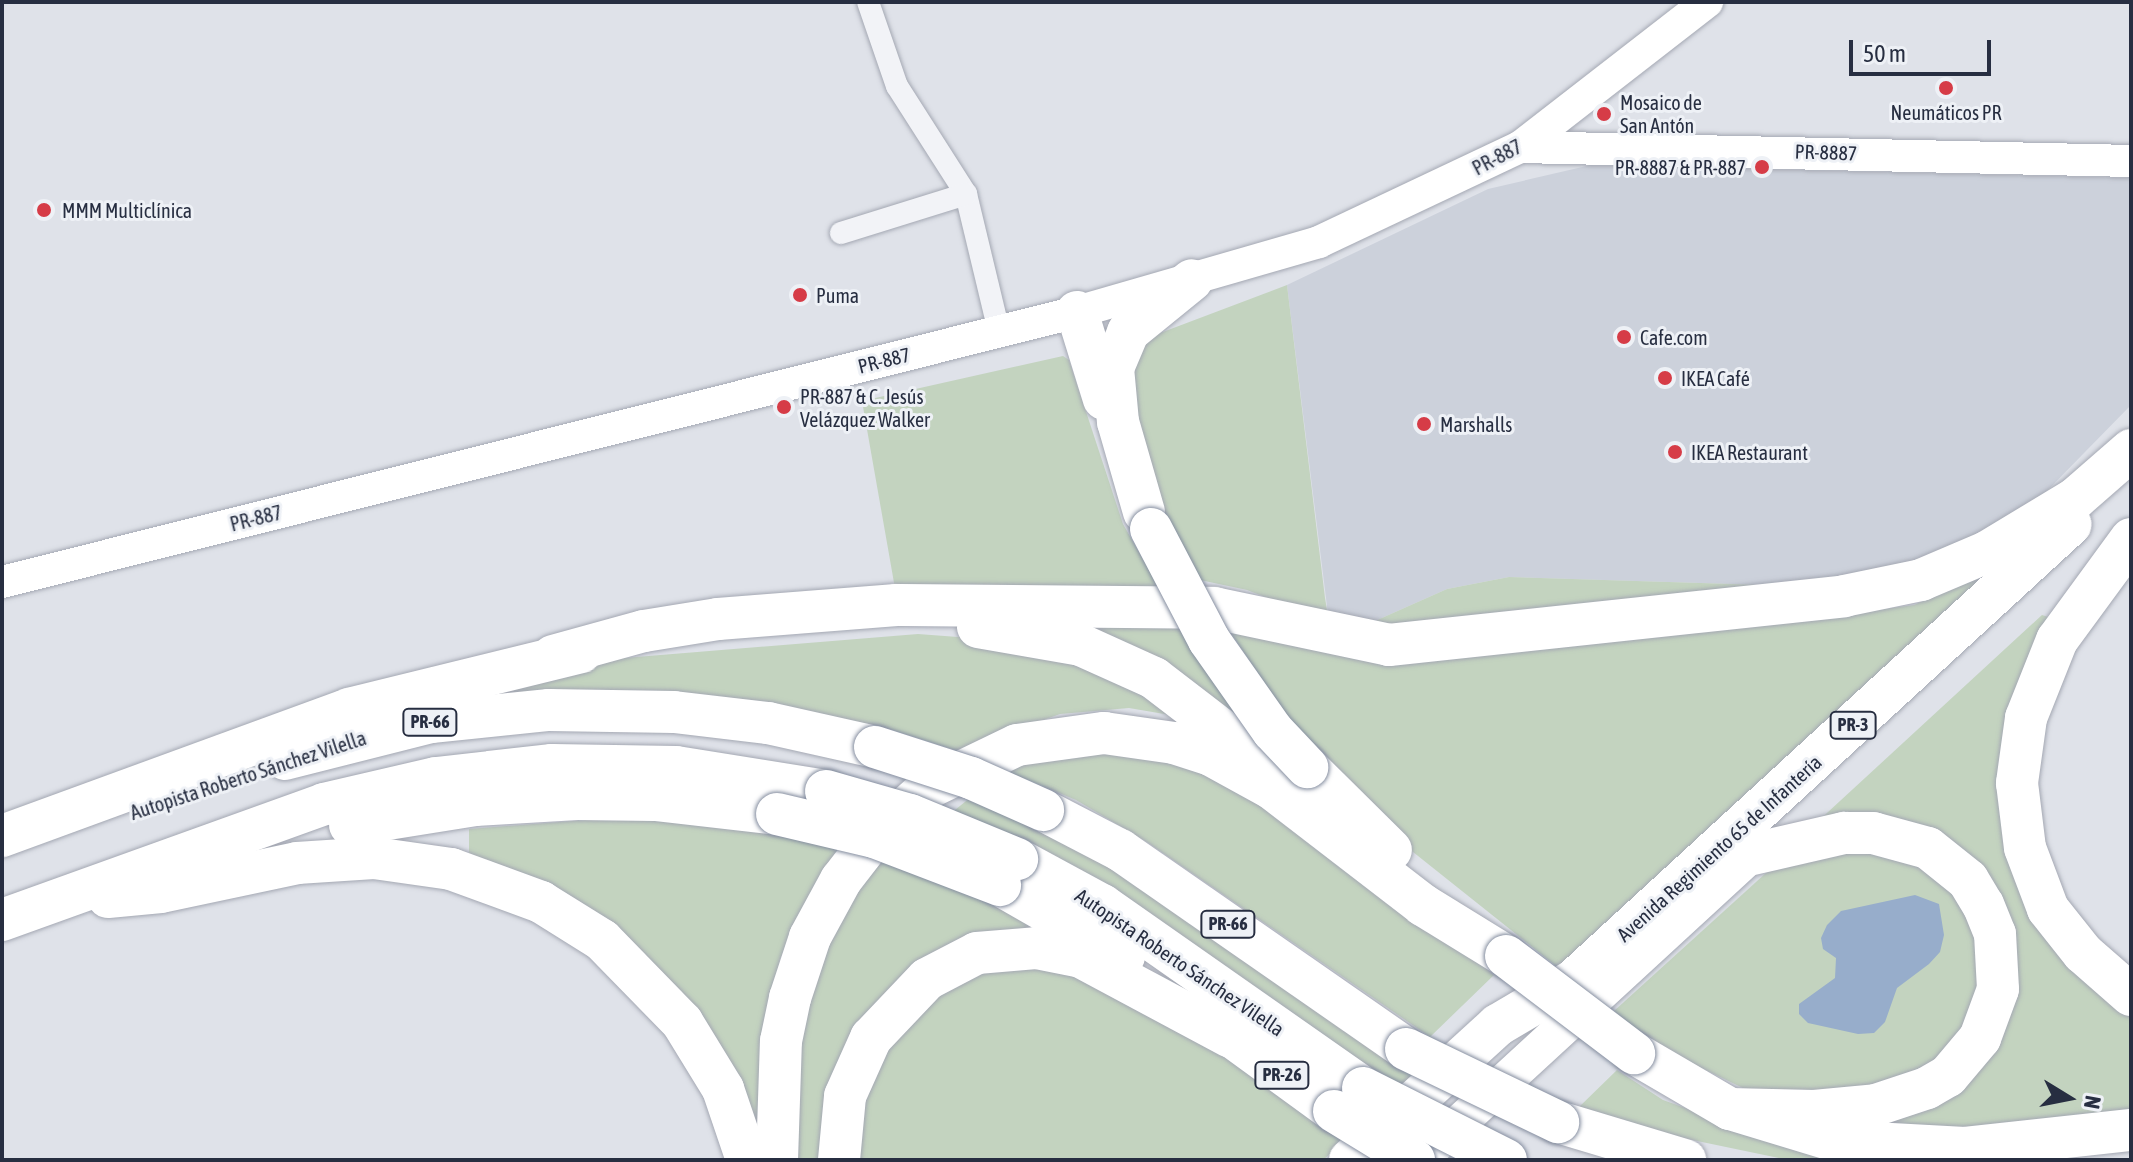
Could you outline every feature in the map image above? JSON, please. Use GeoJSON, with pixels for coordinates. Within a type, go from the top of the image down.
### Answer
{"type":"FeatureCollection","features":[{"type":"Feature","properties":{"kind":"highway"},"geometry":{"type":"LineString","coordinates":[[1148,520],[1118,422],[1113,368],[1128,332],[1192,280]]}},
{"type":"Feature","properties":{"kind":"highway"},"geometry":{"type":"LineString","coordinates":[[1077,312],[1114,439],[1148,520],[1209,640],[1273,731],[1506,956]]}},
{"type":"Feature","properties":{"kind":"highway"},"geometry":{"type":"LineString","coordinates":[[2,836],[279,732],[644,631],[718,619],[896,605],[1214,608],[1389,645],[1844,596],[1921,580],[1987,552],[2076,498],[2131,450]]}},
{"type":"Feature","properties":{"kind":"highway","name":"Avenida Regimiento 65 de Infantería"},"geometry":{"type":"LineString","coordinates":[[1574,980],[2131,469]]}},
{"type":"Feature","properties":{"kind":"highway","name":"Avenida Regimiento 65 de Infantería"},"geometry":{"type":"LineString","coordinates":[[1752,854],[2131,508]]}},
{"type":"Feature","properties":{"kind":"highway"},"geometry":{"type":"LineString","coordinates":[[2131,539],[2057,640],[2026,718],[2017,783],[2025,848],[2048,909],[2083,953],[2131,995]]}},
{"type":"Feature","properties":{"kind":"highway"},"geometry":{"type":"LineString","coordinates":[[553,656],[896,624],[966,625],[1058,638],[1122,660],[1184,697],[1270,767],[1319,824]]}},
{"type":"Feature","properties":{"kind":"highway","name":"Autopista Roberto Sánchez Vilella"},"geometry":{"type":"LineString","coordinates":[[2,859],[294,756],[431,722],[549,710],[625,709],[768,723],[875,747],[971,778],[1043,810],[1120,850],[1406,1049],[1558,1122],[1685,1160]]}},
{"type":"Feature","properties":{"kind":"highway"},"geometry":{"type":"LineString","coordinates":[[777,1160],[781,1041],[810,937],[857,856],[928,788],[1017,745],[1104,733],[1174,743],[1211,755],[1271,788],[1423,905],[1506,956],[1634,1053],[1730,1109],[1796,1131],[1885,1147],[2015,1145],[2131,1130]]}},
{"type":"Feature","properties":{"kind":"highway","name":"Autopista Roberto Sánchez Vilella"},"geometry":{"type":"LineString","coordinates":[[2,920],[324,804],[436,778],[552,765],[633,765],[746,775],[826,791],[910,815],[1008,872],[1102,905],[1349,1100],[1506,1160]]}},
{"type":"Feature","properties":{"kind":"highway"},"geometry":{"type":"LineString","coordinates":[[51,903],[328,829],[475,805],[655,800],[777,814],[1008,872],[1230,1037]]}},
{"type":"Feature","properties":{"kind":"highway"},"geometry":{"type":"LineString","coordinates":[[1730,1109],[1814,1111],[1876,1105],[1927,1088],[1948,1076],[1980,1038],[1998,989],[1995,934],[1983,905],[1968,880],[1928,848],[1873,833],[1844,833],[1752,854]]}},
{"type":"Feature","properties":{"kind":"highway"},"geometry":{"type":"LineString","coordinates":[[51,903],[161,892],[341,858],[420,863],[506,887],[579,924],[662,997],[716,1077],[747,1160]]}},
{"type":"Feature","properties":{"kind":"highway"},"geometry":{"type":"LineString","coordinates":[[839,1160],[845,1096],[871,1038],[927,979],[977,953],[1036,948],[1081,957],[1230,1037]]}},
{"type":"Feature","properties":{"kind":"highway"},"geometry":{"type":"LineString","coordinates":[[1350,1160],[1498,1025],[1574,980]]}},
{"type":"Feature","properties":{"kind":"highway","name":"PR-26"},"geometry":{"type":"LineString","coordinates":[[1230,1037],[1349,1100],[1417,1160]]}},
{"type":"Feature","properties":{"kind":"highway"},"geometry":{"type":"LineString","coordinates":[[2116,1160],[2131,1157]]}},
{"type":"Feature","properties":{"kind":"main road","name":"Avenida Regimiento 65 de Infantería"},"geometry":{"type":"LineString","coordinates":[[1417,1160],[1752,854]]}},
{"type":"Feature","properties":{"kind":"main road","name":"Avenida Regimiento 65 de Infantería"},"geometry":{"type":"LineString","coordinates":[[1377,1160],[1574,980]]}},
{"type":"Feature","properties":{"kind":"street"},"geometry":{"type":"LineString","coordinates":[[868,2],[897,86],[966,194],[999,331]]}},
{"type":"Feature","properties":{"kind":"street","name":"PR-887"},"geometry":{"type":"LineString","coordinates":[[2,582],[1077,312],[1319,242],[1520,147],[1707,2]]}},
{"type":"Feature","properties":{"kind":"street","name":"PR-8887"},"geometry":{"type":"LineString","coordinates":[[1520,147],[2131,161]]}},
{"type":"Feature","properties":{"kind":"street"},"geometry":{"type":"LineString","coordinates":[[841,233],[966,194]]}},
{"type":"Feature","properties":{"kind":"shaded area"},"geometry":{"type":"Polygon","coordinates":[[[1591,165],[2131,178],[2131,405],[2039,499],[1965,545],[1867,576],[1765,585],[1509,577],[1447,589],[1357,629],[1329,622],[1287,285],[1488,189],[1591,165]]]}},
{"type":"Feature","properties":{"kind":"green space"},"geometry":{"type":"Polygon","coordinates":[[[1287,285],[1329,622],[1247,590],[1200,580],[1167,520],[1128,413],[1130,353],[1139,341],[1287,285]]]}},
{"type":"Feature","properties":{"kind":"green space"},"geometry":{"type":"Polygon","coordinates":[[[1063,356],[1069,360],[1123,524],[1158,586],[896,594],[862,401],[1063,356]]]}},
{"type":"Feature","properties":{"kind":"green space"},"geometry":{"type":"Polygon","coordinates":[[[1936,568],[1357,629],[1447,589],[1509,577],[1765,585],[1936,568]]]}},
{"type":"Feature","properties":{"kind":"green space"},"geometry":{"type":"Polygon","coordinates":[[[1994,568],[1561,970],[1403,844],[1310,751],[1225,624],[1809,619],[1914,605],[1994,568]]]}},
{"type":"Feature","properties":{"kind":"green space"},"geometry":{"type":"Polygon","coordinates":[[[2042,615],[2048,617],[2008,803],[2131,1011],[2131,1118],[1996,1133],[1873,1123],[1983,1059],[1986,885],[1815,824],[2042,615]]]}},
{"type":"Feature","properties":{"kind":"green space"},"geometry":{"type":"Polygon","coordinates":[[[1084,619],[1179,622],[1257,738],[1110,643],[1084,619]]]}},
{"type":"Feature","properties":{"kind":"green space"},"geometry":{"type":"Polygon","coordinates":[[[918,634],[1011,641],[1145,687],[1170,715],[1129,708],[1060,714],[958,751],[883,727],[754,701],[453,698],[612,659],[918,634]]]}},
{"type":"Feature","properties":{"kind":"green space"},"geometry":{"type":"Polygon","coordinates":[[[1068,751],[1166,754],[1296,819],[1494,975],[1430,1037],[1147,842],[1076,800],[997,767],[1068,751]]]}},
{"type":"Feature","properties":{"kind":"green space"},"geometry":{"type":"Polygon","coordinates":[[[971,797],[1121,865],[1415,1073],[1398,1088],[950,814],[971,797]]]}},
{"type":"Feature","properties":{"kind":"green space"},"geometry":{"type":"Polygon","coordinates":[[[598,819],[679,821],[771,833],[845,850],[799,916],[780,959],[775,984],[767,1151],[725,1059],[469,857],[469,829],[598,819]]]}},
{"type":"Feature","properties":{"kind":"green space"},"geometry":{"type":"Polygon","coordinates":[[[1881,842],[1968,897],[1989,999],[1908,1090],[1768,1094],[1743,1088],[1662,1049],[1614,1011],[1767,872],[1881,842]]]}},
{"type":"Feature","properties":{"kind":"green space"},"geometry":{"type":"Polygon","coordinates":[[[876,858],[934,877],[1059,935],[924,968],[828,1160],[791,1160],[798,1041],[823,952],[876,858]]]}},
{"type":"Feature","properties":{"kind":"green space"},"geometry":{"type":"Polygon","coordinates":[[[1061,964],[1229,1059],[1346,1140],[1323,1160],[856,1160],[861,1110],[880,1059],[932,997],[977,973],[1061,964]]]}},
{"type":"Feature","properties":{"kind":"green space"},"geometry":{"type":"Polygon","coordinates":[[[1617,1070],[1663,1100],[1741,1128],[1880,1160],[1789,1160],[1678,1137],[1578,1108],[1617,1070]]]}},
{"type":"Feature","properties":{"kind":"water"},"geometry":{"type":"Polygon","coordinates":[[[1915,895],[1939,904],[1944,935],[1940,952],[1897,988],[1885,1022],[1874,1033],[1858,1034],[1808,1023],[1799,1014],[1799,1004],[1835,978],[1836,958],[1823,949],[1821,938],[1827,925],[1841,911],[1915,895]]]}},
{"type":"Feature","properties":{"kind":"place","name":"Neumáticos PR"},"geometry":{"type":"Point","coordinates":[1946,88]}},
{"type":"Feature","properties":{"kind":"place","name":"Mosaico de San Antón"},"geometry":{"type":"Point","coordinates":[1604,114]}},
{"type":"Feature","properties":{"kind":"place","name":"PR-8887 & PR-887"},"geometry":{"type":"Point","coordinates":[1762,167]}},
{"type":"Feature","properties":{"kind":"place","name":"MMM Multiclínica"},"geometry":{"type":"Point","coordinates":[44,210]}},
{"type":"Feature","properties":{"kind":"place","name":"Puma"},"geometry":{"type":"Point","coordinates":[800,295]}},
{"type":"Feature","properties":{"kind":"place","name":"Cafe.com"},"geometry":{"type":"Point","coordinates":[1624,337]}},
{"type":"Feature","properties":{"kind":"place","name":"IKEA Café"},"geometry":{"type":"Point","coordinates":[1665,378]}},
{"type":"Feature","properties":{"kind":"place","name":"PR-887 & C. Jesús Velázquez Walker"},"geometry":{"type":"Point","coordinates":[784,407]}},
{"type":"Feature","properties":{"kind":"place","name":"Marshalls"},"geometry":{"type":"Point","coordinates":[1424,424]}},
{"type":"Feature","properties":{"kind":"place","name":"IKEA Restaurant"},"geometry":{"type":"Point","coordinates":[1675,452]}}]}
